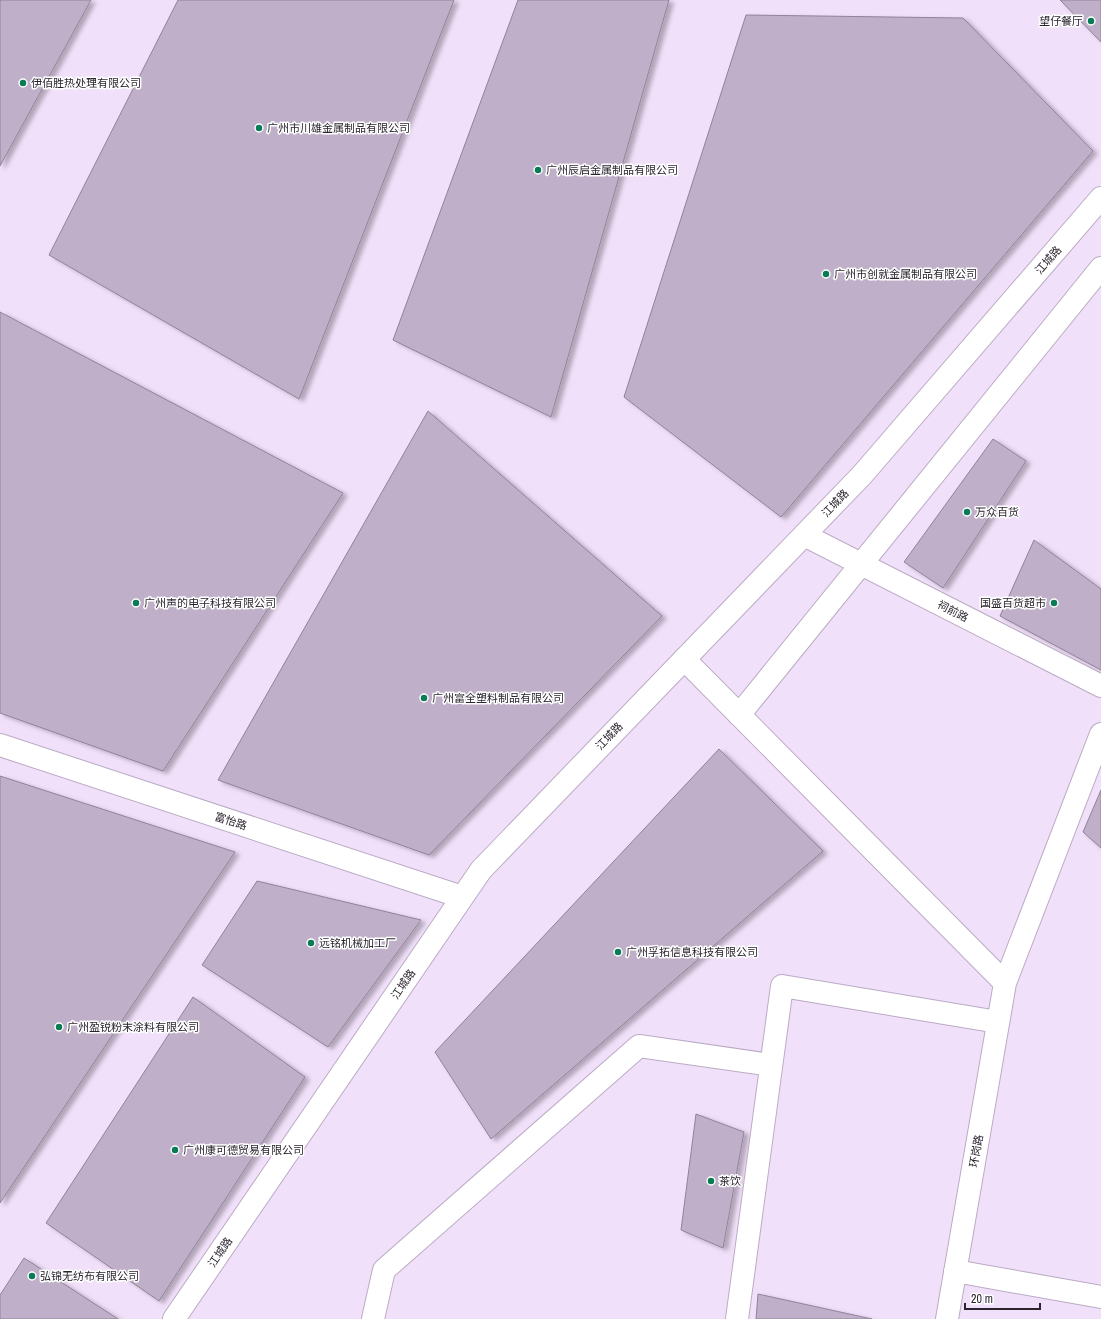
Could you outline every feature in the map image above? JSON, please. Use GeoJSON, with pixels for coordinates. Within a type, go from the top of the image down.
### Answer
{"type":"FeatureCollection","features":[{"type":"Feature","properties":{"kind":"street","name":"江城路"},"geometry":{"type":"LineString","coordinates":[[174,1319],[480,870],[862,474],[1101,198]]}},
{"type":"Feature","properties":{"kind":"street"},"geometry":{"type":"LineString","coordinates":[[739,714],[1101,268]]}},
{"type":"Feature","properties":{"kind":"street","name":"祠前路"},"geometry":{"type":"LineString","coordinates":[[804,535],[1101,686]]}},
{"type":"Feature","properties":{"kind":"street"},"geometry":{"type":"LineString","coordinates":[[684,659],[1005,983]]}},
{"type":"Feature","properties":{"kind":"street","name":"环岗路"},"geometry":{"type":"LineString","coordinates":[[947,1319],[1005,983],[1101,734]]}},
{"type":"Feature","properties":{"kind":"street","name":"富怡路"},"geometry":{"type":"LineString","coordinates":[[0,745],[462,897]]}},
{"type":"Feature","properties":{"kind":"street"},"geometry":{"type":"LineString","coordinates":[[737,1319],[782,986],[998,1022]]}},
{"type":"Feature","properties":{"kind":"street"},"geometry":{"type":"LineString","coordinates":[[373,1319],[384,1270],[639,1046],[772,1065]]}},
{"type":"Feature","properties":{"kind":"street"},"geometry":{"type":"LineString","coordinates":[[956,1271],[1101,1297]]}},
{"type":"Feature","properties":{"kind":"building","name":"伊佰胜热处理有限公司"},"geometry":{"type":"Polygon","coordinates":[[[0,0],[91,0],[0,166],[0,0]]]}},
{"type":"Feature","properties":{"kind":"building","name":"广州市川雄金属制品有限公司"},"geometry":{"type":"Polygon","coordinates":[[[178,0],[454,0],[299,399],[49,255],[178,0]]]}},
{"type":"Feature","properties":{"kind":"building","name":"广州辰启金属制品有限公司"},"geometry":{"type":"Polygon","coordinates":[[[518,0],[669,0],[551,417],[393,340],[518,0]]]}},
{"type":"Feature","properties":{"kind":"building","name":"望仔餐厅"},"geometry":{"type":"Polygon","coordinates":[[[1060,0],[1101,0],[1101,42],[1060,0]]]}},
{"type":"Feature","properties":{"kind":"building","name":"广州市创就金属制品有限公司"},"geometry":{"type":"Polygon","coordinates":[[[746,15],[963,18],[1093,151],[781,517],[624,397],[746,15]]]}},
{"type":"Feature","properties":{"kind":"building","name":"广州声的电子科技有限公司"},"geometry":{"type":"Polygon","coordinates":[[[0,312],[343,493],[163,771],[0,713],[0,312]]]}},
{"type":"Feature","properties":{"kind":"building","name":"广州富全塑料制品有限公司"},"geometry":{"type":"Polygon","coordinates":[[[428,411],[662,616],[429,855],[218,780],[428,411]]]}},
{"type":"Feature","properties":{"kind":"building","name":"万众百货"},"geometry":{"type":"Polygon","coordinates":[[[993,439],[1026,461],[943,588],[904,562],[993,439]]]}},
{"type":"Feature","properties":{"kind":"building","name":"国盛百货超市"},"geometry":{"type":"Polygon","coordinates":[[[1034,540],[1101,589],[1101,670],[1000,616],[1034,540]]]}},
{"type":"Feature","properties":{"kind":"building","name":"广州孚拓信息科技有限公司"},"geometry":{"type":"Polygon","coordinates":[[[719,749],[823,851],[491,1139],[435,1052],[719,749]]]}},
{"type":"Feature","properties":{"kind":"building","name":"广州盈锐粉末涂料有限公司"},"geometry":{"type":"Polygon","coordinates":[[[0,776],[235,852],[0,1203],[0,776]]]}},
{"type":"Feature","properties":{"kind":"building"},"geometry":{"type":"Polygon","coordinates":[[[1101,790],[1101,848],[1083,832],[1101,790]]]}},
{"type":"Feature","properties":{"kind":"building","name":"远铭机械加工厂"},"geometry":{"type":"Polygon","coordinates":[[[257,881],[421,920],[328,1047],[202,965],[257,881]]]}},
{"type":"Feature","properties":{"kind":"building","name":"广州康可德贸易有限公司"},"geometry":{"type":"Polygon","coordinates":[[[193,997],[305,1077],[159,1301],[46,1223],[193,997]]]}},
{"type":"Feature","properties":{"kind":"building","name":"茶饮"},"geometry":{"type":"Polygon","coordinates":[[[696,1114],[744,1132],[723,1248],[681,1230],[696,1114]]]}},
{"type":"Feature","properties":{"kind":"building","name":"弘锦无纺布有限公司"},"geometry":{"type":"Polygon","coordinates":[[[24,1258],[118,1319],[0,1319],[0,1295],[24,1258]]]}},
{"type":"Feature","properties":{"kind":"building"},"geometry":{"type":"Polygon","coordinates":[[[758,1294],[872,1319],[756,1319],[758,1294]]]}},
{"type":"Feature","properties":{"kind":"place","name":"望仔餐厅"},"geometry":{"type":"Point","coordinates":[1091,21]}},
{"type":"Feature","properties":{"kind":"place","name":"伊佰胜热处理有限公司"},"geometry":{"type":"Point","coordinates":[23,83]}},
{"type":"Feature","properties":{"kind":"place","name":"广州市川雄金属制品有限公司"},"geometry":{"type":"Point","coordinates":[259,128]}},
{"type":"Feature","properties":{"kind":"place","name":"广州辰启金属制品有限公司"},"geometry":{"type":"Point","coordinates":[538,170]}},
{"type":"Feature","properties":{"kind":"place","name":"广州市创就金属制品有限公司"},"geometry":{"type":"Point","coordinates":[826,274]}},
{"type":"Feature","properties":{"kind":"place","name":"万众百货"},"geometry":{"type":"Point","coordinates":[967,512]}},
{"type":"Feature","properties":{"kind":"place","name":"广州声的电子科技有限公司"},"geometry":{"type":"Point","coordinates":[136,603]}},
{"type":"Feature","properties":{"kind":"place","name":"国盛百货超市"},"geometry":{"type":"Point","coordinates":[1054,603]}},
{"type":"Feature","properties":{"kind":"place","name":"广州富全塑料制品有限公司"},"geometry":{"type":"Point","coordinates":[424,698]}},
{"type":"Feature","properties":{"kind":"place","name":"远铭机械加工厂"},"geometry":{"type":"Point","coordinates":[311,943]}},
{"type":"Feature","properties":{"kind":"place","name":"广州孚拓信息科技有限公司"},"geometry":{"type":"Point","coordinates":[618,952]}},
{"type":"Feature","properties":{"kind":"place","name":"广州盈锐粉末涂料有限公司"},"geometry":{"type":"Point","coordinates":[59,1027]}},
{"type":"Feature","properties":{"kind":"place","name":"广州康可德贸易有限公司"},"geometry":{"type":"Point","coordinates":[175,1150]}},
{"type":"Feature","properties":{"kind":"place","name":"茶饮"},"geometry":{"type":"Point","coordinates":[711,1181]}},
{"type":"Feature","properties":{"kind":"place","name":"弘锦无纺布有限公司"},"geometry":{"type":"Point","coordinates":[32,1276]}}]}
